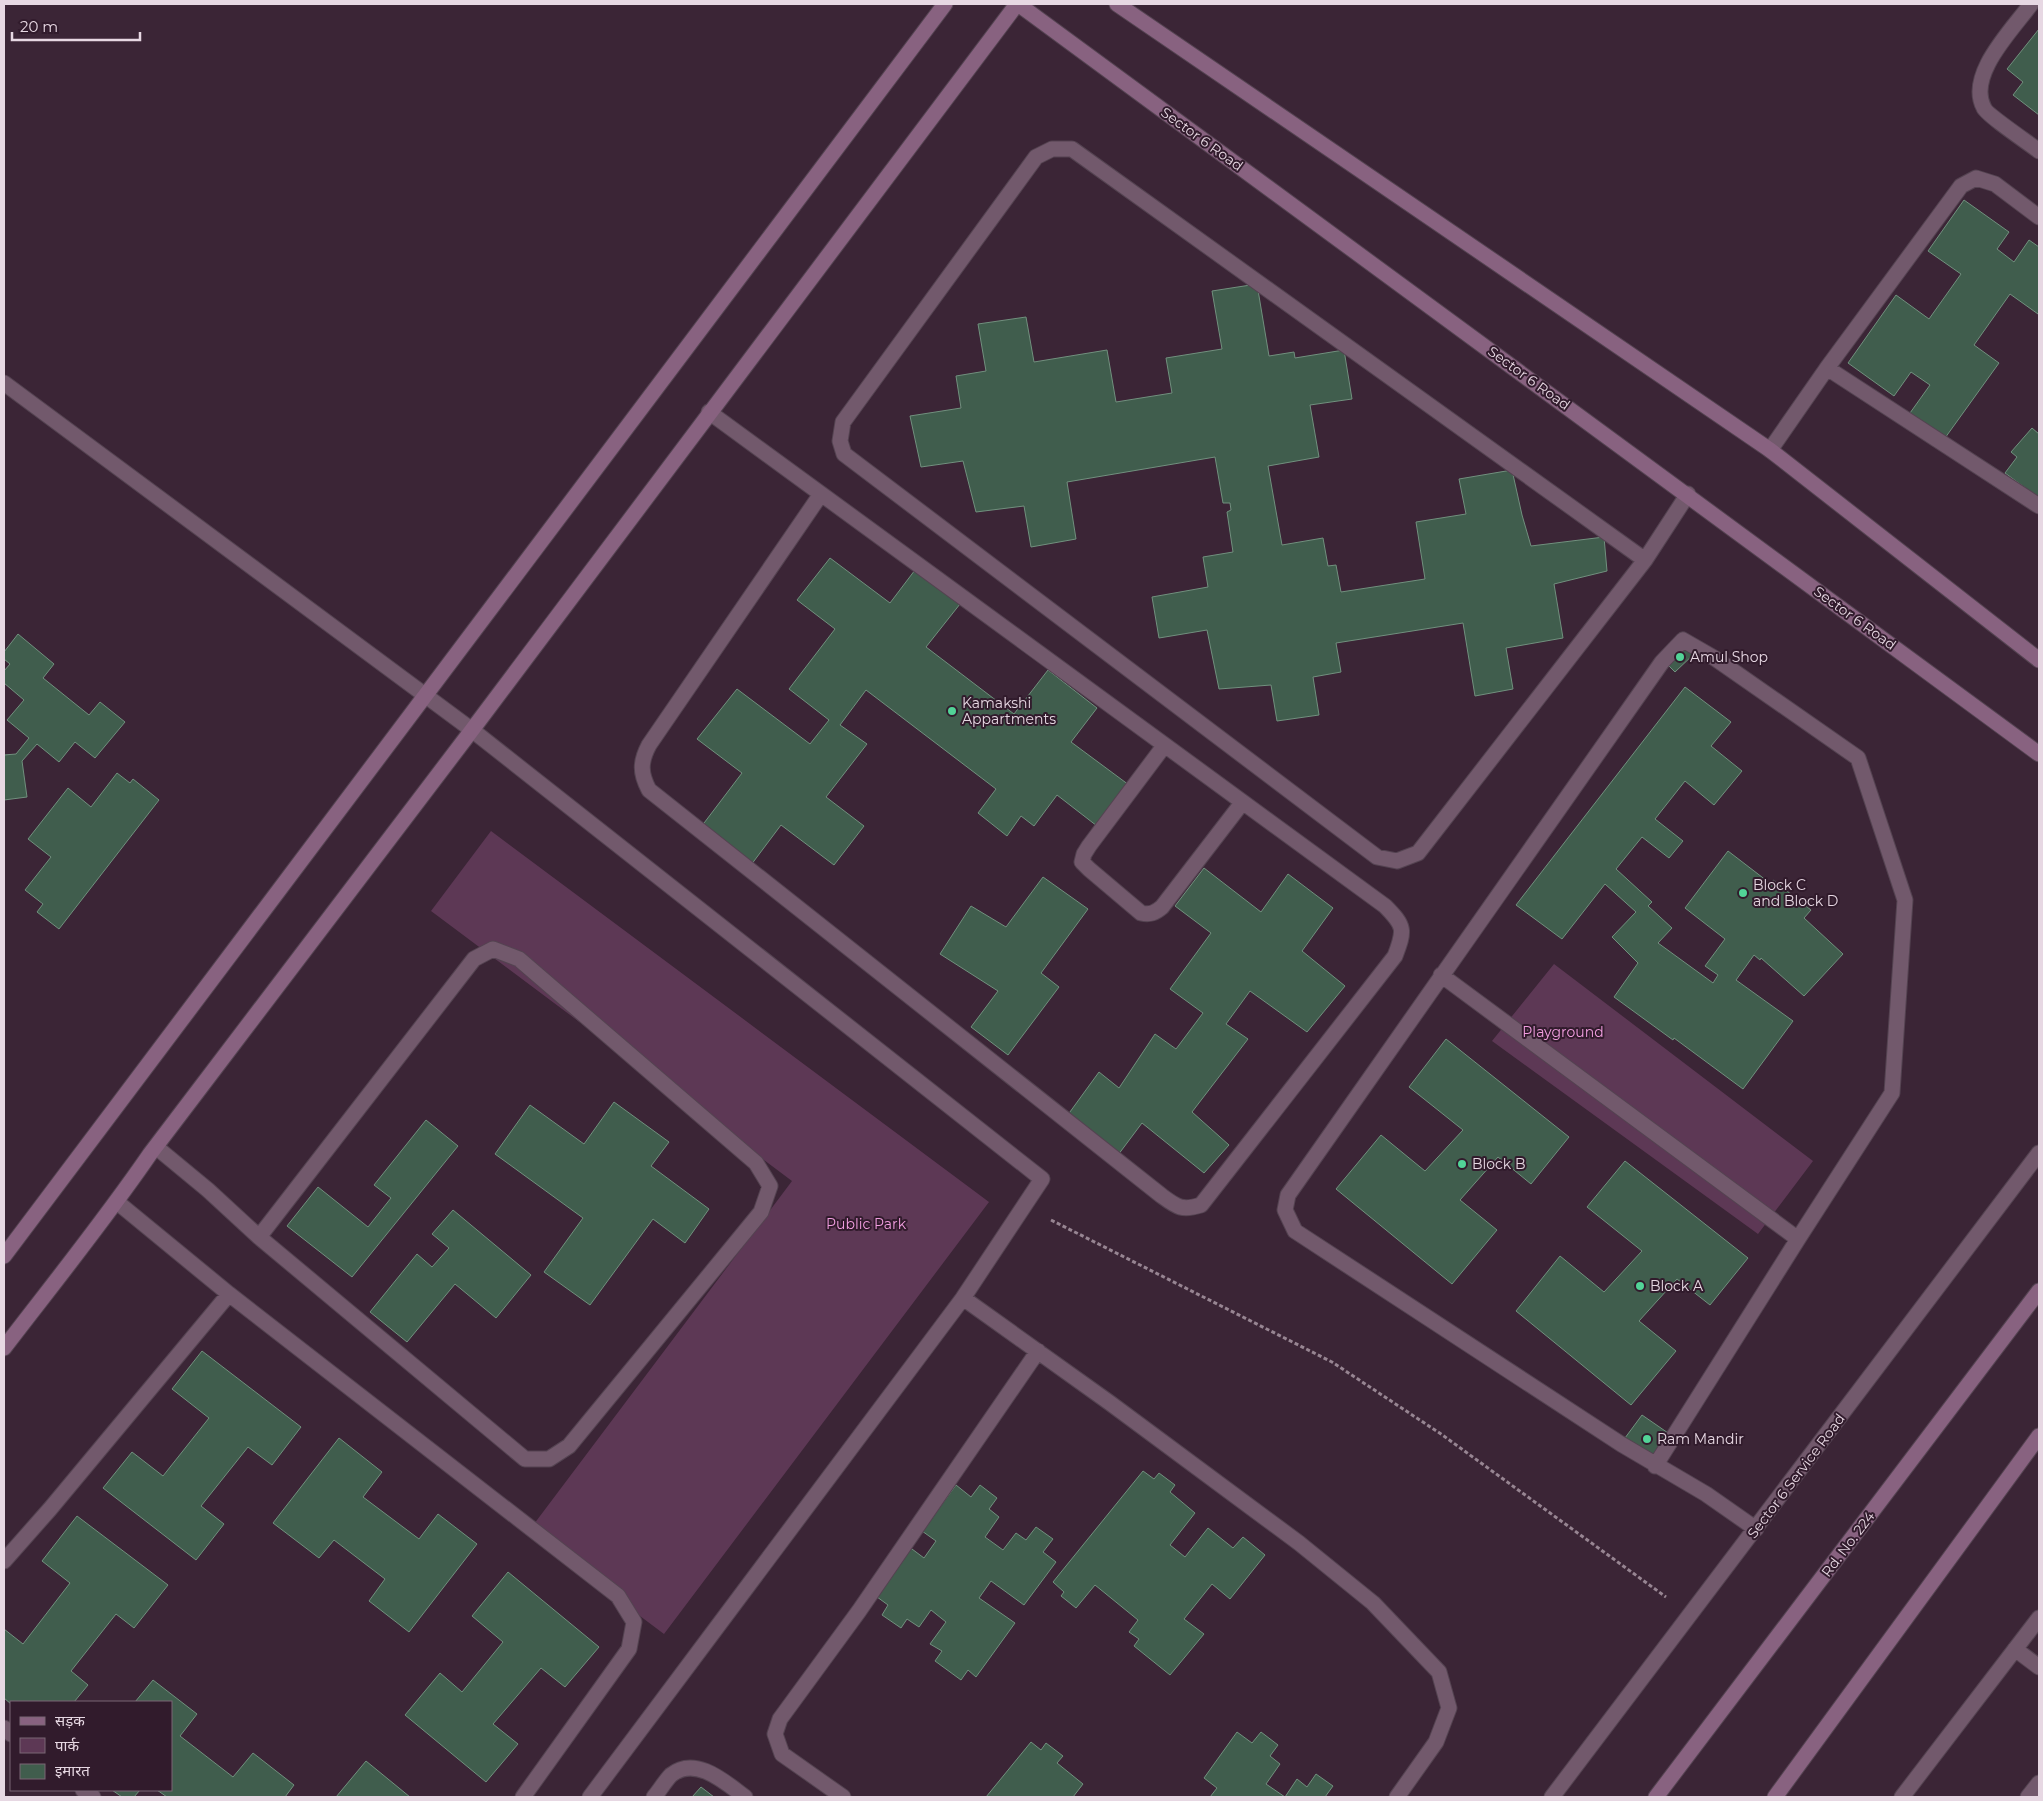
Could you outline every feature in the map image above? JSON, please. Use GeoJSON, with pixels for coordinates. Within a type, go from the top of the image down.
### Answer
{"type":"FeatureCollection","features":[{"type":"Feature","properties":{"kind":"street"},"geometry":{"type":"LineString","coordinates":[[4,1256],[945,4]]}},
{"type":"Feature","properties":{"kind":"street"},"geometry":{"type":"LineString","coordinates":[[4,1348],[90,1234],[117,1202],[156,1147],[1018,4]]}},
{"type":"Feature","properties":{"kind":"street","name":"Sector 6 Road"},"geometry":{"type":"LineString","coordinates":[[1018,4],[1688,494],[2039,754]]}},
{"type":"Feature","properties":{"kind":"street"},"geometry":{"type":"LineString","coordinates":[[1117,4],[1770,450],[2039,660]]}},
{"type":"Feature","properties":{"kind":"street"},"geometry":{"type":"LineString","coordinates":[[2031,4],[1985,66],[1979,92],[1984,110],[2039,151]]}},
{"type":"Feature","properties":{"kind":"street"},"geometry":{"type":"LineString","coordinates":[[1645,560],[1072,149],[1052,149],[1036,157],[844,422],[840,441],[844,454],[1377,857],[1397,861],[1418,852],[1645,560],[1688,494]]}},
{"type":"Feature","properties":{"kind":"street"},"geometry":{"type":"LineString","coordinates":[[1770,450],[1827,368],[1961,186],[1976,178],[1995,184],[2039,217]]}},
{"type":"Feature","properties":{"kind":"street"},"geometry":{"type":"LineString","coordinates":[[1827,368],[2039,506]]}},
{"type":"Feature","properties":{"kind":"street"},"geometry":{"type":"LineString","coordinates":[[4,383],[472,730],[1042,1179],[963,1298],[590,1797]]}},
{"type":"Feature","properties":{"kind":"street"},"geometry":{"type":"LineString","coordinates":[[709,412],[1384,906],[1398,919],[1403,935],[1395,956],[1201,1205],[1189,1209],[1177,1207],[1154,1190],[649,790],[642,776],[642,758],[649,745],[821,494]]}},
{"type":"Feature","properties":{"kind":"street"},"geometry":{"type":"LineString","coordinates":[[1655,1466],[1798,1238],[1892,1093],[1905,900],[1858,758],[1716,659],[1683,640],[1662,662],[1441,975],[1288,1195],[1285,1210],[1295,1231],[1655,1466],[1706,1494],[1756,1529]]}},
{"type":"Feature","properties":{"kind":"street"},"geometry":{"type":"LineString","coordinates":[[1164,746],[1089,846],[1082,862],[1141,913],[1149,915],[1157,912],[1162,907],[1242,803]]}},
{"type":"Feature","properties":{"kind":"street"},"geometry":{"type":"LineString","coordinates":[[156,1147],[208,1190],[259,1237],[525,1459],[549,1459],[569,1446],[761,1212],[770,1186],[756,1163],[519,959],[493,949],[474,959],[259,1237]]}},
{"type":"Feature","properties":{"kind":"street"},"geometry":{"type":"LineString","coordinates":[[1441,975],[1798,1238]]}},
{"type":"Feature","properties":{"kind":"street","name":"Sector 6 Service Road"},"geometry":{"type":"LineString","coordinates":[[1552,1797],[2039,1153]]}},
{"type":"Feature","properties":{"kind":"street"},"geometry":{"type":"LineString","coordinates":[[117,1202],[229,1294],[618,1596],[634,1622],[630,1649],[523,1797]]}},
{"type":"Feature","properties":{"kind":"street","name":"Rd. No. 224"},"geometry":{"type":"LineString","coordinates":[[1656,1797],[2039,1292]]}},
{"type":"Feature","properties":{"kind":"street"},"geometry":{"type":"LineString","coordinates":[[4,1561],[50,1509],[229,1294]]}},
{"type":"Feature","properties":{"kind":"street"},"geometry":{"type":"LineString","coordinates":[[963,1298],[1299,1542],[1373,1603],[1439,1672],[1449,1708],[1436,1742],[1397,1797]]}},
{"type":"Feature","properties":{"kind":"street"},"geometry":{"type":"LineString","coordinates":[[843,1797],[782,1754],[776,1734],[780,1719],[859,1611],[1038,1351]]}},
{"type":"Feature","properties":{"kind":"street"},"geometry":{"type":"LineString","coordinates":[[1775,1797],[2039,1436]]}},
{"type":"Feature","properties":{"kind":"street"},"geometry":{"type":"LineString","coordinates":[[1902,1797],[2039,1618]]}},
{"type":"Feature","properties":{"kind":"street"},"geometry":{"type":"LineString","coordinates":[[2015,1649],[2039,1668]]}},
{"type":"Feature","properties":{"kind":"street"},"geometry":{"type":"LineString","coordinates":[[654,1797],[672,1774],[689,1768],[711,1772],[745,1797]]}},
{"type":"Feature","properties":{"kind":"street"},"geometry":{"type":"LineString","coordinates":[[2028,1797],[2039,1783]]}},
{"type":"Feature","properties":{"kind":"path"},"geometry":{"type":"LineString","coordinates":[[1024,1206],[1332,1362],[1441,1434],[1691,1615]]}},
{"type":"Feature","properties":{"kind":"green space","name":"Public Park"},"geometry":{"type":"Polygon","coordinates":[[[491,831],[989,1202],[664,1634],[528,1532],[792,1181],[431,911],[491,831]]]}},
{"type":"Feature","properties":{"kind":"green space","name":"Playground"},"geometry":{"type":"Polygon","coordinates":[[[1554,964],[1813,1161],[1758,1234],[1492,1041],[1554,964]]]}},
{"type":"Feature","properties":{"kind":"building"},"geometry":{"type":"Polygon","coordinates":[[[2039,29],[2039,115],[2013,95],[2023,82],[2007,69],[2039,29]]]}},
{"type":"Feature","properties":{"kind":"building"},"geometry":{"type":"Polygon","coordinates":[[[1964,200],[2009,232],[1997,249],[2014,262],[2029,240],[2039,247],[2039,312],[2038,314],[2010,294],[1974,345],[1999,363],[1945,438],[1910,413],[1930,385],[1911,372],[1894,396],[1848,363],[1896,295],[1929,319],[1961,274],[1928,251],[1964,200]]]}},
{"type":"Feature","properties":{"kind":"building"},"geometry":{"type":"Polygon","coordinates":[[[1257,284],[1269,356],[1294,352],[1295,358],[1344,350],[1352,399],[1310,405],[1319,457],[1268,466],[1282,545],[1323,538],[1328,566],[1336,565],[1341,592],[1425,579],[1416,522],[1466,514],[1459,479],[1512,470],[1531,546],[1604,537],[1607,571],[1554,584],[1563,638],[1506,648],[1513,689],[1475,696],[1463,623],[1336,643],[1341,672],[1313,677],[1319,715],[1277,721],[1271,685],[1219,689],[1207,630],[1159,638],[1152,597],[1208,587],[1203,557],[1233,552],[1227,512],[1231,510],[1230,503],[1223,503],[1215,457],[1067,482],[1076,539],[1031,547],[1024,506],[976,512],[963,461],[921,467],[910,416],[961,408],[956,376],[986,371],[978,324],[1026,317],[1034,362],[1107,350],[1116,402],[1172,393],[1166,358],[1222,349],[1212,291],[1257,284]]]}},
{"type":"Feature","properties":{"kind":"building"},"geometry":{"type":"Polygon","coordinates":[[[2032,428],[2039,434],[2039,498],[2005,473],[2017,457],[2011,452],[2032,428]]]}},
{"type":"Feature","properties":{"kind":"building","name":"Kamakshi Appartments"},"geometry":{"type":"Polygon","coordinates":[[[830,558],[890,603],[915,570],[960,604],[926,647],[1014,714],[1048,670],[1097,708],[1071,742],[1129,785],[1097,826],[1057,795],[1034,826],[1021,816],[1007,836],[978,813],[996,789],[866,690],[840,725],[867,744],[826,797],[864,826],[834,865],[781,825],[751,865],[701,827],[742,773],[697,739],[737,689],[810,744],[829,720],[789,689],[835,629],[797,600],[830,558]]]}},
{"type":"Feature","properties":{"kind":"building"},"geometry":{"type":"Polygon","coordinates":[[[18,634],[54,664],[43,678],[89,715],[100,702],[125,722],[95,758],[75,742],[59,762],[37,744],[22,761],[27,797],[4,800],[4,755],[16,754],[29,738],[7,720],[24,700],[4,683],[4,671],[10,664],[4,659],[4,652],[18,634]]]}},
{"type":"Feature","properties":{"kind":"building","name":"Amul Shop"},"geometry":{"type":"Polygon","coordinates":[[[1684,643],[1695,653],[1675,672],[1665,662],[1684,643]]]}},
{"type":"Feature","properties":{"kind":"building","name":"Block C and Block D"},"geometry":{"type":"Polygon","coordinates":[[[1685,687],[1731,722],[1711,746],[1742,771],[1714,805],[1685,781],[1655,819],[1683,841],[1669,858],[1642,837],[1616,869],[1652,902],[1648,906],[1672,928],[1658,943],[1713,983],[1718,975],[1705,966],[1725,939],[1685,908],[1728,851],[1771,884],[1773,880],[1811,910],[1804,918],[1843,954],[1804,996],[1761,958],[1760,960],[1754,955],[1736,980],[1793,1021],[1743,1089],[1614,997],[1638,963],[1612,937],[1636,912],[1605,884],[1562,939],[1516,905],[1685,687]]]}},
{"type":"Feature","properties":{"kind":"building"},"geometry":{"type":"Polygon","coordinates":[[[117,773],[130,783],[133,779],[159,800],[59,929],[37,912],[43,904],[25,890],[51,857],[28,839],[68,788],[91,807],[117,773]]]}},
{"type":"Feature","properties":{"kind":"building"},"geometry":{"type":"Polygon","coordinates":[[[1204,868],[1261,912],[1288,874],[1333,908],[1302,951],[1345,986],[1307,1032],[1250,991],[1226,1024],[1248,1039],[1192,1112],[1229,1145],[1204,1173],[1142,1123],[1118,1155],[1067,1116],[1099,1072],[1119,1088],[1155,1034],[1176,1049],[1203,1013],[1170,989],[1211,933],[1175,906],[1204,868]]]}},
{"type":"Feature","properties":{"kind":"building"},"geometry":{"type":"Polygon","coordinates":[[[1043,877],[1088,909],[1041,973],[1059,987],[1008,1055],[971,1027],[998,991],[940,954],[971,906],[1006,927],[1043,877]]]}},
{"type":"Feature","properties":{"kind":"building","name":"Block B"},"geometry":{"type":"Polygon","coordinates":[[[1446,1039],[1569,1137],[1531,1184],[1498,1157],[1460,1200],[1497,1230],[1452,1284],[1336,1189],[1381,1135],[1425,1171],[1463,1130],[1409,1087],[1446,1039]]]}},
{"type":"Feature","properties":{"kind":"building"},"geometry":{"type":"Polygon","coordinates":[[[614,1102],[669,1142],[651,1166],[709,1209],[685,1243],[653,1219],[590,1305],[544,1272],[583,1218],[495,1154],[530,1105],[584,1144],[614,1102]]]}},
{"type":"Feature","properties":{"kind":"building"},"geometry":{"type":"Polygon","coordinates":[[[426,1120],[458,1146],[352,1277],[287,1226],[318,1187],[368,1227],[391,1198],[374,1185],[426,1120]]]}},
{"type":"Feature","properties":{"kind":"building","name":"Block A"},"geometry":{"type":"Polygon","coordinates":[[[1625,1161],[1748,1258],[1710,1305],[1677,1279],[1639,1321],[1676,1351],[1631,1405],[1516,1311],[1560,1256],[1604,1292],[1642,1251],[1587,1207],[1625,1161]]]}},
{"type":"Feature","properties":{"kind":"building"},"geometry":{"type":"Polygon","coordinates":[[[453,1210],[531,1275],[496,1318],[455,1284],[407,1342],[370,1312],[417,1254],[432,1267],[449,1248],[432,1234],[453,1210]]]}},
{"type":"Feature","properties":{"kind":"building"},"geometry":{"type":"Polygon","coordinates":[[[202,1351],[301,1427],[272,1465],[248,1447],[201,1506],[224,1524],[196,1560],[103,1488],[132,1452],[163,1476],[209,1418],[172,1389],[202,1351]]]}},
{"type":"Feature","properties":{"kind":"building","name":"Ram Mandir"},"geometry":{"type":"Polygon","coordinates":[[[1642,1415],[1671,1435],[1653,1463],[1622,1442],[1642,1415]]]}},
{"type":"Feature","properties":{"kind":"building"},"geometry":{"type":"Polygon","coordinates":[[[339,1438],[382,1472],[363,1497],[419,1539],[438,1514],[477,1544],[409,1632],[369,1601],[385,1579],[334,1540],[319,1558],[273,1523],[339,1438]]]}},
{"type":"Feature","properties":{"kind":"building"},"geometry":{"type":"Polygon","coordinates":[[[1143,1471],[1154,1479],[1159,1473],[1175,1485],[1170,1492],[1195,1513],[1170,1545],[1185,1557],[1208,1528],[1233,1548],[1243,1537],[1265,1555],[1230,1599],[1212,1584],[1184,1619],[1204,1634],[1170,1675],[1134,1646],[1139,1639],[1129,1632],[1138,1620],[1095,1585],[1076,1608],[1061,1596],[1064,1592],[1053,1582],[1143,1471]]]}},
{"type":"Feature","properties":{"kind":"building"},"geometry":{"type":"Polygon","coordinates":[[[956,1485],[971,1497],[980,1485],[997,1498],[989,1509],[999,1517],[985,1537],[1003,1550],[1016,1533],[1026,1540],[1036,1527],[1053,1539],[1043,1552],[1056,1562],[1024,1605],[991,1581],[979,1598],[1015,1623],[976,1677],[968,1670],[961,1680],[935,1661],[942,1651],[930,1644],[946,1622],[931,1610],[919,1627],[907,1619],[901,1628],[882,1615],[888,1605],[873,1594],[908,1546],[924,1558],[936,1541],[922,1531],[956,1485]]]}},
{"type":"Feature","properties":{"kind":"building"},"geometry":{"type":"Polygon","coordinates":[[[77,1516],[168,1585],[134,1628],[116,1614],[71,1671],[88,1685],[75,1701],[10,1701],[10,1703],[4,1698],[4,1629],[23,1644],[70,1583],[42,1561],[77,1516]]]}},
{"type":"Feature","properties":{"kind":"building"},"geometry":{"type":"Polygon","coordinates":[[[508,1572],[599,1647],[565,1687],[541,1668],[493,1724],[518,1744],[486,1782],[405,1715],[440,1673],[462,1692],[503,1642],[472,1616],[508,1572]]]}},
{"type":"Feature","properties":{"kind":"building"},"geometry":{"type":"Polygon","coordinates":[[[153,1680],[197,1714],[180,1736],[233,1777],[253,1753],[294,1785],[285,1797],[167,1797],[158,1791],[172,1791],[172,1701],[136,1701],[153,1680]]]}},
{"type":"Feature","properties":{"kind":"building"},"geometry":{"type":"Polygon","coordinates":[[[1237,1732],[1252,1743],[1261,1732],[1278,1745],[1270,1756],[1280,1764],[1266,1784],[1285,1797],[1210,1797],[1217,1788],[1204,1778],[1237,1732]]]}},
{"type":"Feature","properties":{"kind":"building"},"geometry":{"type":"Polygon","coordinates":[[[1031,1742],[1041,1750],[1046,1743],[1063,1756],[1057,1763],[1083,1784],[1073,1797],[986,1797],[1031,1742]]]}},
{"type":"Feature","properties":{"kind":"building"},"geometry":{"type":"Polygon","coordinates":[[[366,1761],[410,1797],[336,1797],[366,1761]]]}},
{"type":"Feature","properties":{"kind":"building"},"geometry":{"type":"Polygon","coordinates":[[[1316,1774],[1333,1786],[1325,1797],[1285,1797],[1297,1779],[1307,1787],[1316,1774]]]}},
{"type":"Feature","properties":{"kind":"building"},"geometry":{"type":"Polygon","coordinates":[[[701,1787],[714,1797],[692,1797],[701,1787]]]}},
{"type":"Feature","properties":{"kind":"building"},"geometry":{"type":"Polygon","coordinates":[[[113,1791],[139,1791],[134,1797],[122,1797],[113,1791]]]}},
{"type":"Feature","properties":{"kind":"place","name":"Amul Shop"},"geometry":{"type":"Point","coordinates":[1680,657]}},
{"type":"Feature","properties":{"kind":"place","name":"Kamakshi Appartments"},"geometry":{"type":"Point","coordinates":[952,711]}},
{"type":"Feature","properties":{"kind":"place","name":"Block C and Block D"},"geometry":{"type":"Point","coordinates":[1743,893]}},
{"type":"Feature","properties":{"kind":"place","name":"Block B"},"geometry":{"type":"Point","coordinates":[1462,1164]}},
{"type":"Feature","properties":{"kind":"place","name":"Block A"},"geometry":{"type":"Point","coordinates":[1640,1286]}},
{"type":"Feature","properties":{"kind":"place","name":"Ram Mandir"},"geometry":{"type":"Point","coordinates":[1647,1439]}}]}
